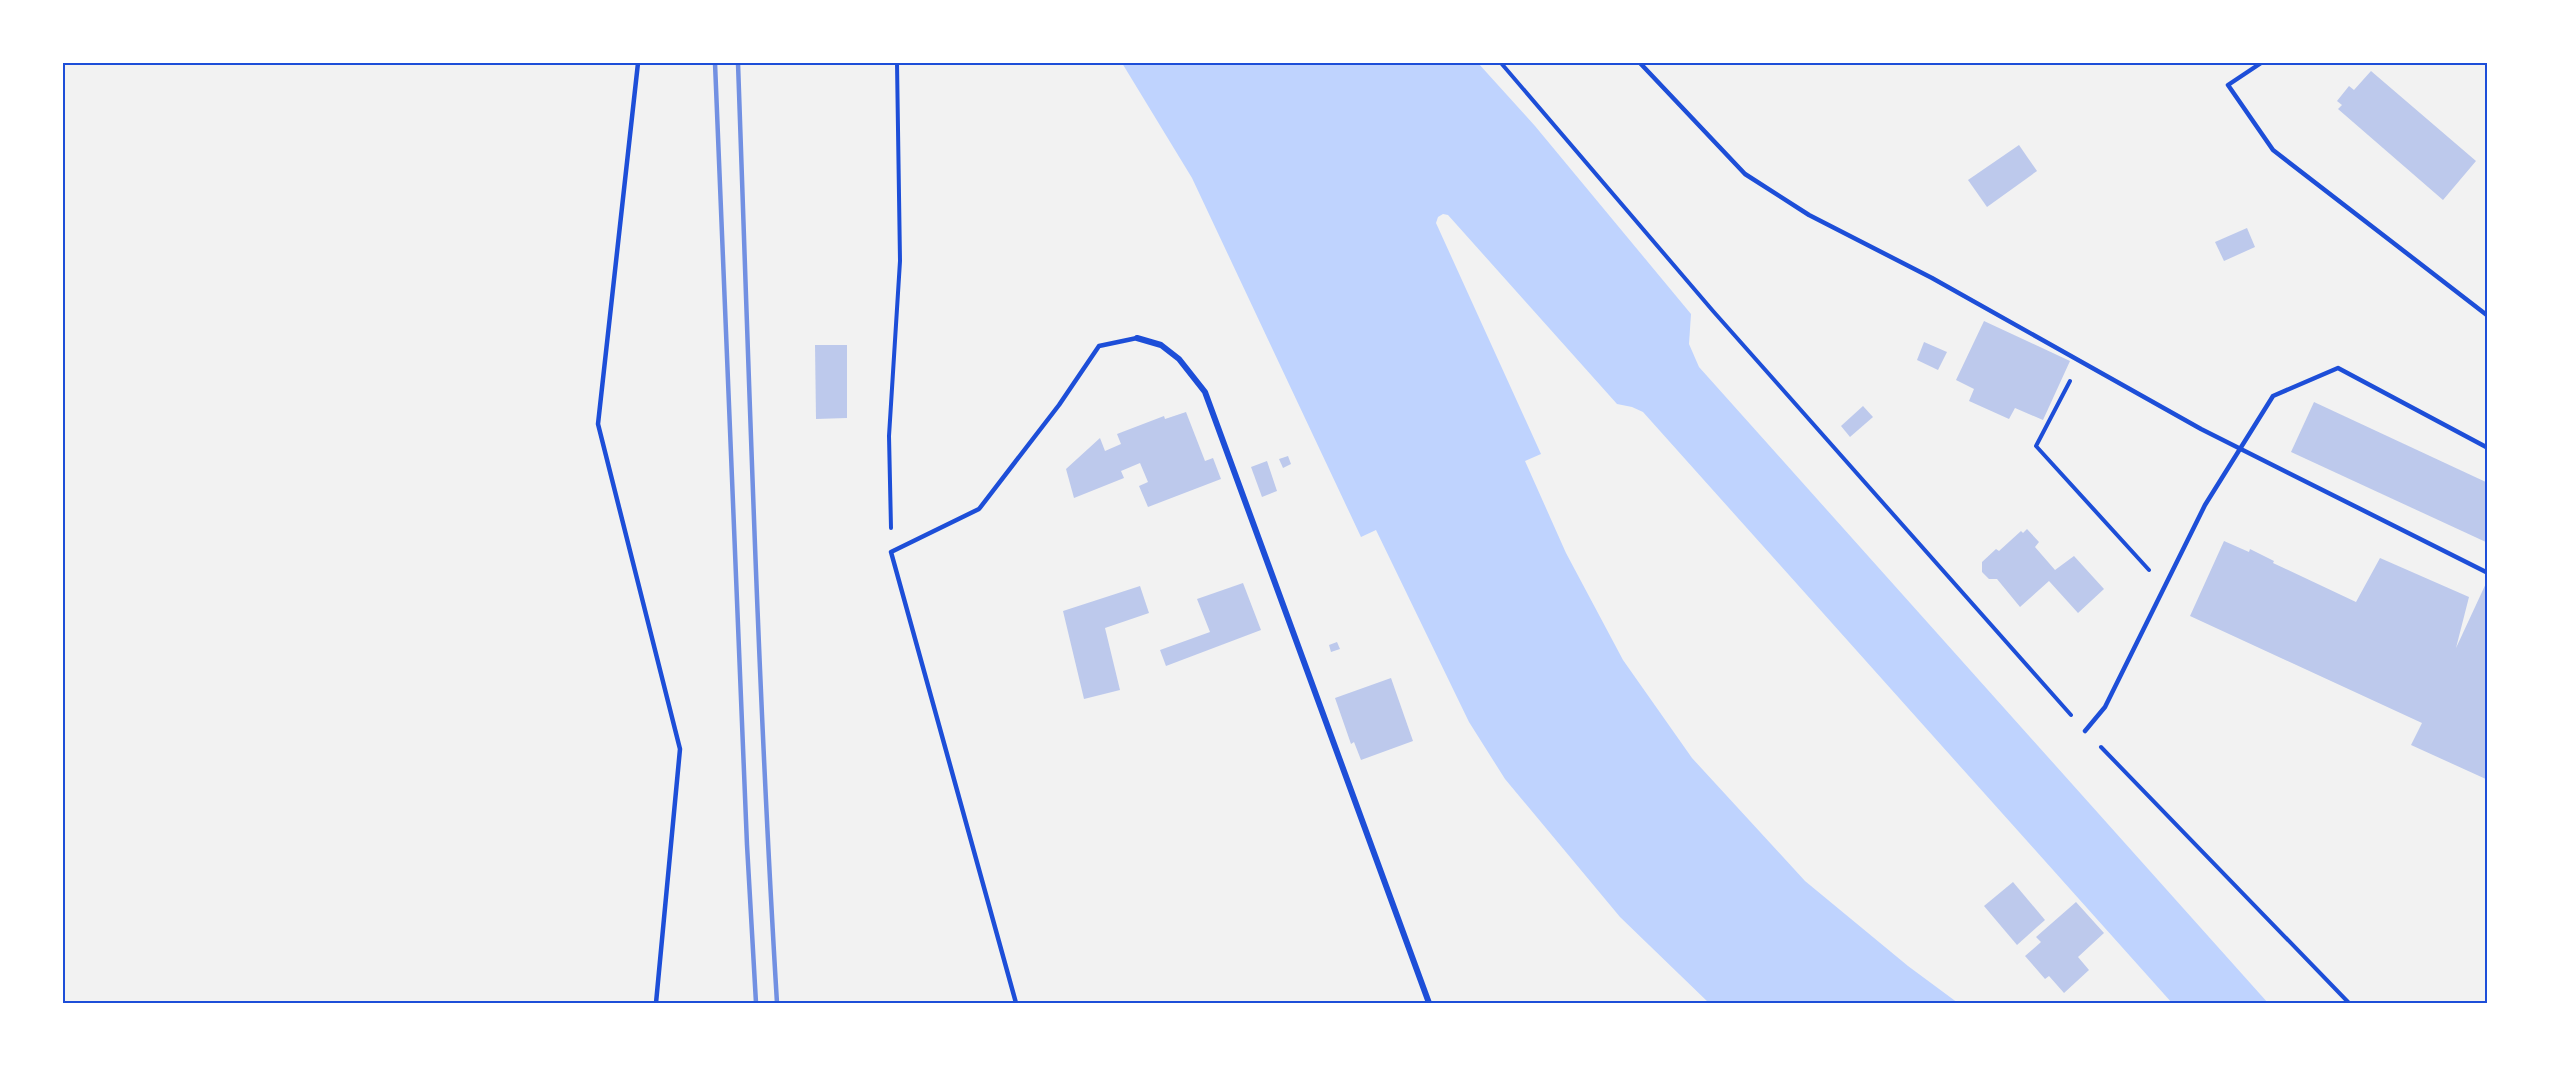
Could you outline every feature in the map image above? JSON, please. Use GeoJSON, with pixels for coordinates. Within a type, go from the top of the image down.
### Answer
{"type":"FeatureCollection","features":[{"type":"Feature","properties":{"kind":"street"},"geometry":{"type":"LineString","coordinates":[[1137,338],[1161,345],[1179,359],[1205,392],[1429,1003]]}},
{"type":"Feature","properties":{"kind":"lane"},"geometry":{"type":"LineString","coordinates":[[638,63],[598,424],[681,749],[656,1003]]}},
{"type":"Feature","properties":{"kind":"lane"},"geometry":{"type":"LineString","coordinates":[[1641,63],[1745,174],[1809,215],[1932,278],[2201,429],[2488,573]]}},
{"type":"Feature","properties":{"kind":"lane"},"geometry":{"type":"LineString","coordinates":[[2261,63],[2228,85],[2273,150],[2488,316]]}},
{"type":"Feature","properties":{"kind":"lane"},"geometry":{"type":"LineString","coordinates":[[1016,1003],[891,552],[979,508],[1059,405],[1099,346],[1137,338]]}},
{"type":"Feature","properties":{"kind":"lane"},"geometry":{"type":"LineString","coordinates":[[2085,731],[2105,706],[2205,505],[2273,396],[2338,368],[2488,448]]}},
{"type":"Feature","properties":{"kind":"path"},"geometry":{"type":"LineString","coordinates":[[891,552],[889,436],[900,261],[897,63]]}},
{"type":"Feature","properties":{"kind":"path"},"geometry":{"type":"LineString","coordinates":[[1501,63],[1721,320],[2085,731],[2349,1003]]}},
{"type":"Feature","properties":{"kind":"path"},"geometry":{"type":"LineString","coordinates":[[2081,362],[2036,446],[2163,586]]}},
{"type":"Feature","properties":{"kind":"water"},"geometry":{"type":"Polygon","coordinates":[[[1122,63],[1478,63],[1535,126],[1691,314],[1689,344],[1699,367],[2268,1003],[2172,1003],[1643,412],[1617,404],[1448,215],[1443,214],[1438,217],[1436,223],[1541,454],[1525,461],[1566,553],[1623,660],[1692,758],[1805,881],[1908,966],[1958,1003],[1709,1003],[1620,917],[1505,779],[1469,722],[1376,530],[1361,537],[1192,178],[1122,63]]]}},
{"type":"Feature","properties":{"kind":"building"},"geometry":{"type":"Polygon","coordinates":[[[2371,71],[2476,161],[2443,200],[2338,109],[2342,105],[2337,101],[2349,86],[2354,90],[2371,71]]]}},
{"type":"Feature","properties":{"kind":"building"},"geometry":{"type":"Polygon","coordinates":[[[2019,145],[2037,171],[1987,207],[1968,180],[2019,145]]]}},
{"type":"Feature","properties":{"kind":"building"},"geometry":{"type":"Polygon","coordinates":[[[2247,228],[2255,247],[2224,261],[2215,242],[2247,228]]]}},
{"type":"Feature","properties":{"kind":"building"},"geometry":{"type":"Polygon","coordinates":[[[1984,321],[2070,361],[2043,420],[2015,408],[2009,419],[1969,401],[1974,389],[1956,380],[1984,321]]]}},
{"type":"Feature","properties":{"kind":"building"},"geometry":{"type":"Polygon","coordinates":[[[1924,342],[1947,352],[1938,370],[1917,360],[1924,342]]]}},
{"type":"Feature","properties":{"kind":"building"},"geometry":{"type":"Polygon","coordinates":[[[815,345],[847,345],[847,418],[816,419],[815,345]]]}},
{"type":"Feature","properties":{"kind":"building"},"geometry":{"type":"Polygon","coordinates":[[[2314,402],[2488,483],[2488,543],[2291,452],[2314,402]]]}},
{"type":"Feature","properties":{"kind":"building"},"geometry":{"type":"Polygon","coordinates":[[[1863,406],[1873,417],[1850,437],[1841,426],[1863,406]]]}},
{"type":"Feature","properties":{"kind":"building"},"geometry":{"type":"Polygon","coordinates":[[[1186,412],[1205,461],[1213,458],[1221,479],[1148,507],[1139,486],[1148,482],[1140,463],[1121,471],[1124,478],[1074,498],[1066,469],[1100,438],[1105,451],[1121,444],[1117,434],[1164,416],[1165,419],[1186,412]]]}},
{"type":"Feature","properties":{"kind":"building"},"geometry":{"type":"Polygon","coordinates":[[[1288,456],[1291,464],[1283,468],[1279,459],[1288,456]]]}},
{"type":"Feature","properties":{"kind":"building"},"geometry":{"type":"Polygon","coordinates":[[[1267,461],[1277,491],[1262,497],[1251,467],[1267,461]]]}},
{"type":"Feature","properties":{"kind":"building"},"geometry":{"type":"Polygon","coordinates":[[[2027,529],[2039,542],[2035,547],[2055,570],[2074,556],[2104,589],[2078,613],[2049,581],[2020,607],[1997,579],[1989,579],[1982,572],[1982,562],[1996,549],[1999,551],[2021,531],[2023,533],[2027,529]]]}},
{"type":"Feature","properties":{"kind":"building"},"geometry":{"type":"Polygon","coordinates":[[[2224,541],[2249,552],[2250,549],[2274,561],[2273,563],[2356,602],[2380,558],[2469,597],[2456,648],[2488,579],[2488,780],[2411,745],[2422,723],[2190,616],[2224,541]]]}},
{"type":"Feature","properties":{"kind":"building"},"geometry":{"type":"Polygon","coordinates":[[[1243,583],[1261,630],[1166,666],[1160,650],[1210,632],[1197,599],[1243,583]]]}},
{"type":"Feature","properties":{"kind":"building"},"geometry":{"type":"Polygon","coordinates":[[[1140,586],[1149,613],[1105,628],[1120,690],[1084,699],[1063,611],[1140,586]]]}},
{"type":"Feature","properties":{"kind":"building"},"geometry":{"type":"Polygon","coordinates":[[[1337,642],[1340,649],[1331,652],[1329,645],[1337,642]]]}},
{"type":"Feature","properties":{"kind":"building"},"geometry":{"type":"Polygon","coordinates":[[[1391,678],[1413,741],[1361,760],[1354,742],[1351,744],[1335,698],[1391,678]]]}},
{"type":"Feature","properties":{"kind":"building"},"geometry":{"type":"Polygon","coordinates":[[[2013,882],[2045,920],[2017,945],[1984,906],[2013,882]]]}},
{"type":"Feature","properties":{"kind":"building"},"geometry":{"type":"Polygon","coordinates":[[[2076,902],[2104,933],[2078,957],[2089,970],[2064,993],[2049,976],[2045,979],[2025,956],[2041,942],[2036,937],[2076,902]]]}},
{"type":"Feature","properties":{"kind":"railway"},"geometry":{"type":"LineString","coordinates":[[715,63],[747,845],[756,1003]]}},
{"type":"Feature","properties":{"kind":"railway"},"geometry":{"type":"LineString","coordinates":[[738,63],[759,651],[777,1003]]}}]}
